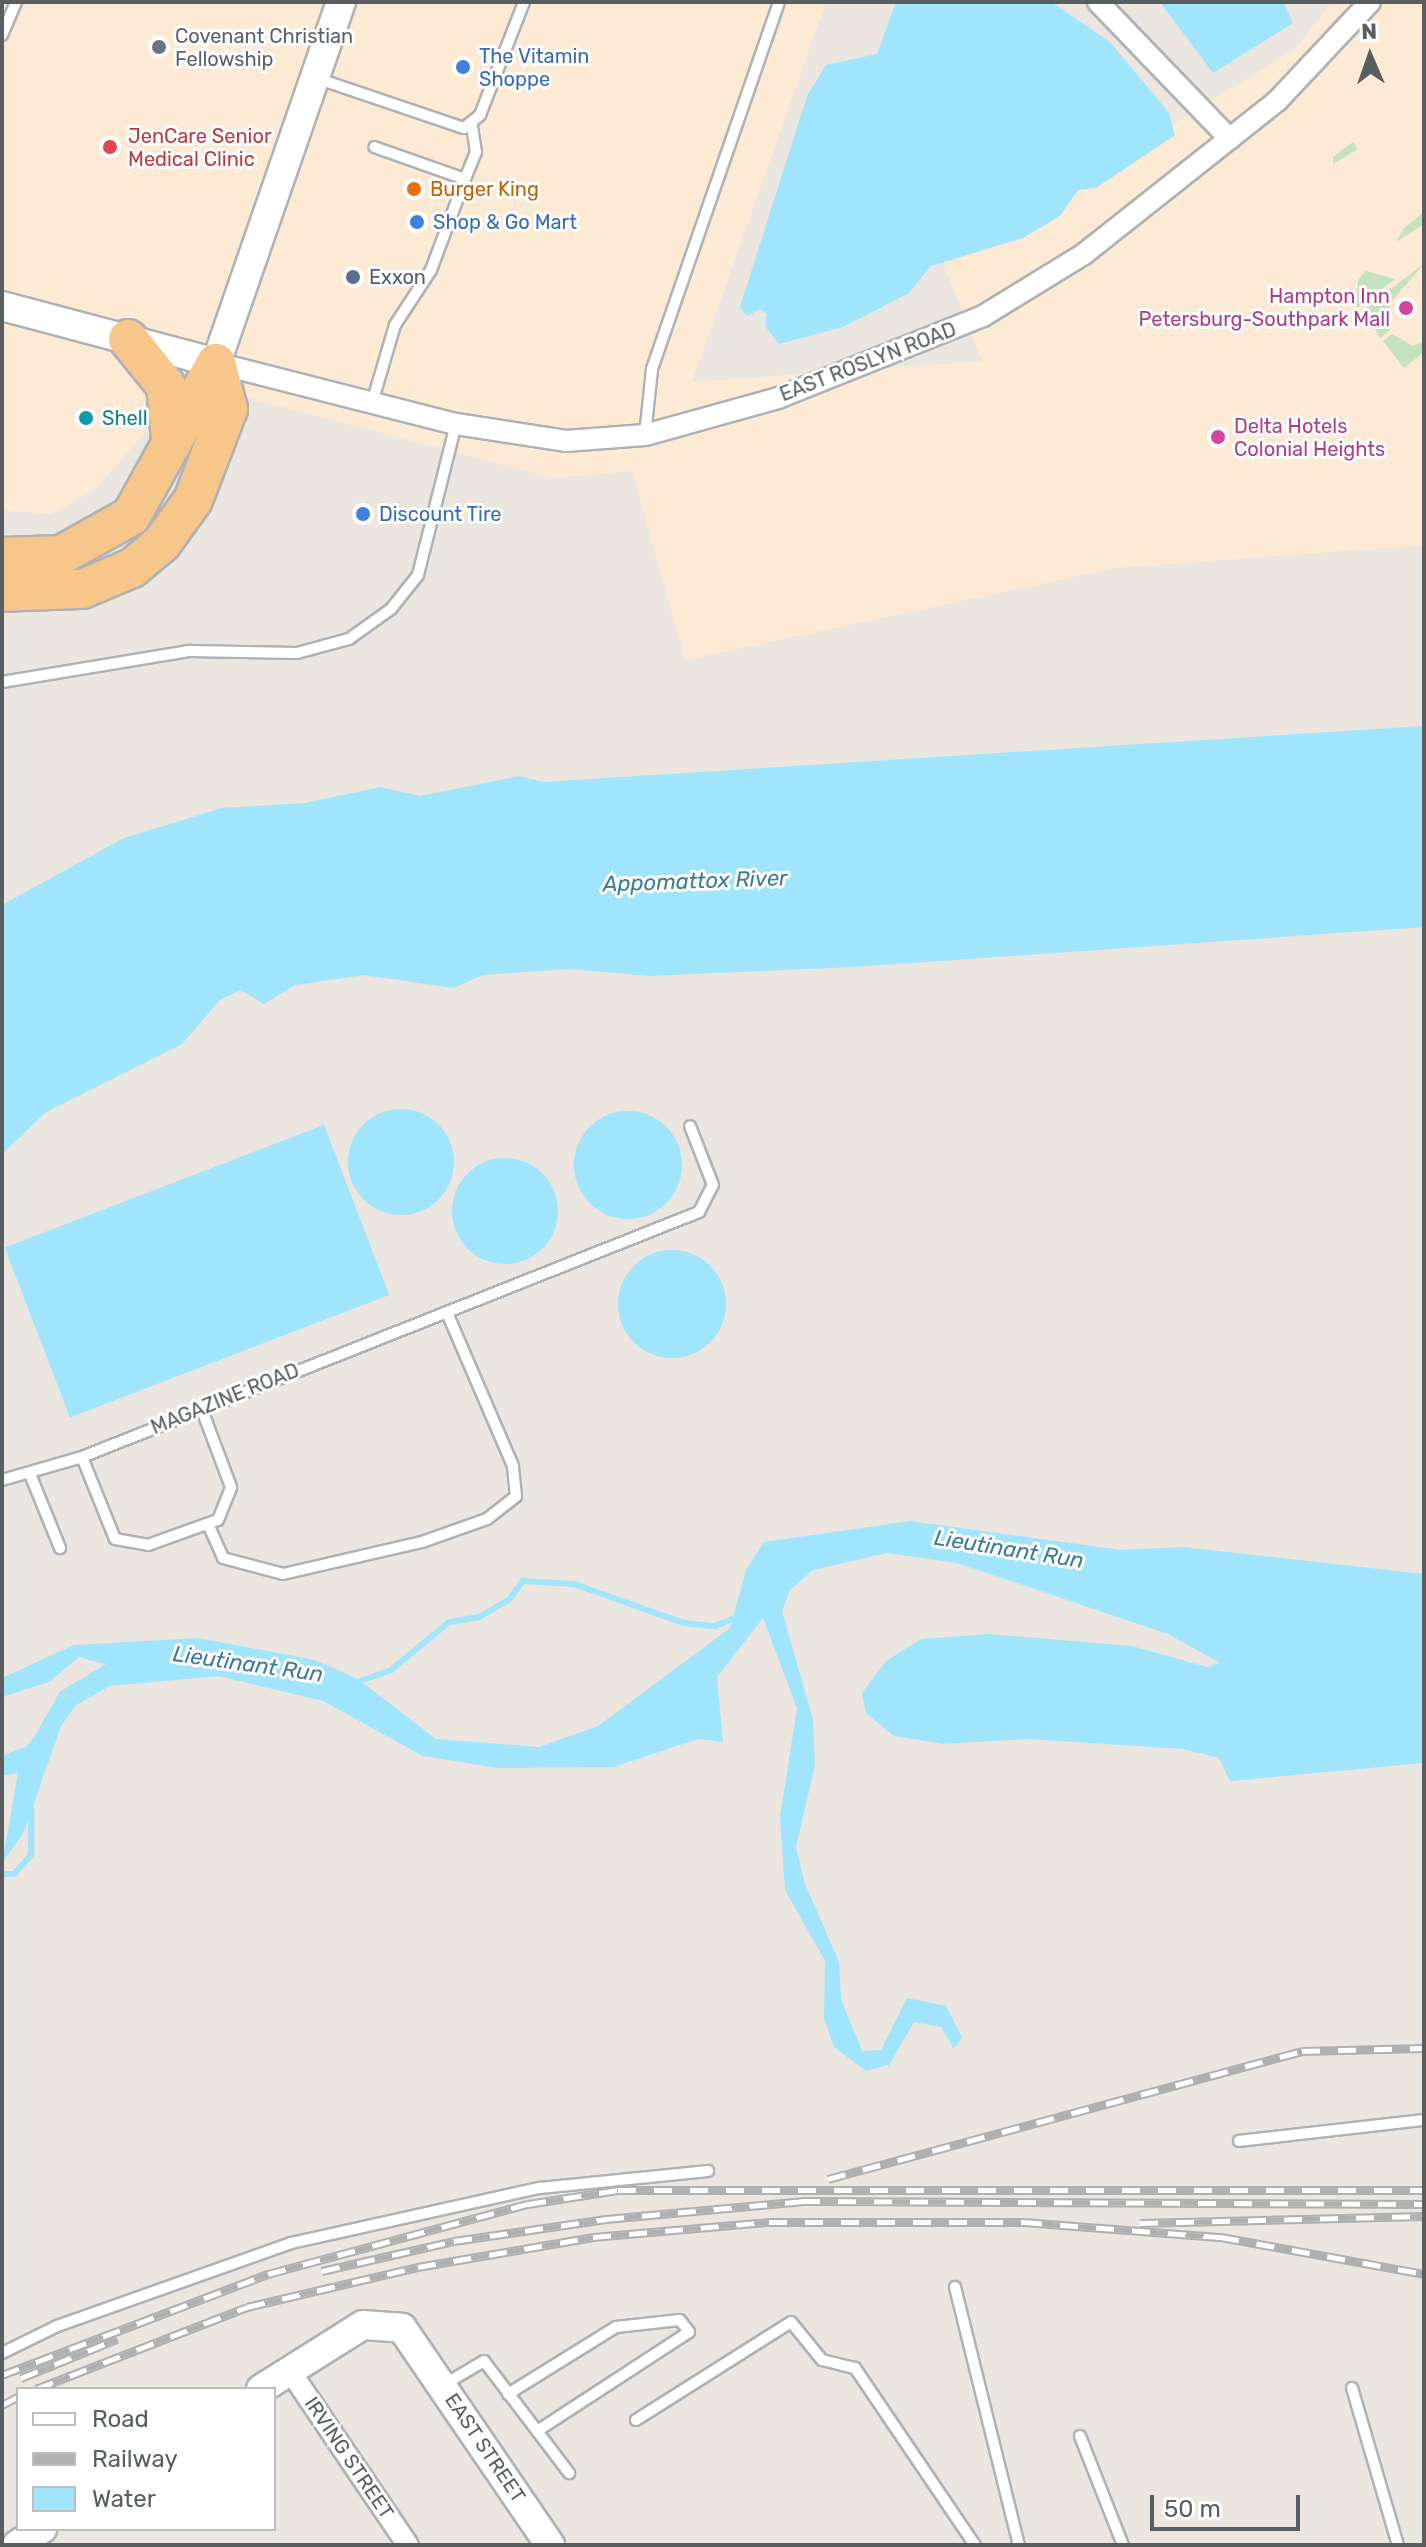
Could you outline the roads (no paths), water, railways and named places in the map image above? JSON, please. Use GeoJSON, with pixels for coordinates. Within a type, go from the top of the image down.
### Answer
{"type":"FeatureCollection","features":[{"type":"Feature","properties":{"kind":"highway"},"geometry":{"type":"LineString","coordinates":[[128,339],[166,386],[170,451]]}},
{"type":"Feature","properties":{"kind":"highway"},"geometry":{"type":"LineString","coordinates":[[2,557],[61,555],[110,533],[148,496],[216,363]]}},
{"type":"Feature","properties":{"kind":"highway"},"geometry":{"type":"LineString","coordinates":[[2,592],[82,589],[132,568],[162,543],[193,500],[228,409],[216,363]]}},
{"type":"Feature","properties":{"kind":"main road"},"geometry":{"type":"LineString","coordinates":[[2,306],[216,363],[341,2]]}},
{"type":"Feature","properties":{"kind":"main road","name":"EAST STREET"},"geometry":{"type":"LineString","coordinates":[[264,2387],[376,2322],[402,2328],[550,2545]]}},
{"type":"Feature","properties":{"kind":"main road"},"geometry":{"type":"LineString","coordinates":[[17,2545],[39,2531]]}},
{"type":"Feature","properties":{"kind":"street"},"geometry":{"type":"LineString","coordinates":[[1098,2],[1230,139]]}},
{"type":"Feature","properties":{"kind":"street","name":"EAST ROSLYN ROAD"},"geometry":{"type":"LineString","coordinates":[[216,363],[456,424],[566,441],[645,435],[834,380],[983,316],[1084,254],[1230,139],[1307,73],[1370,2]]}},
{"type":"Feature","properties":{"kind":"street","name":"IRVING STREET"},"geometry":{"type":"LineString","coordinates":[[290,2371],[408,2545]]}},
{"type":"Feature","properties":{"kind":"lane"},"geometry":{"type":"LineString","coordinates":[[2,33],[16,2]]}},
{"type":"Feature","properties":{"kind":"lane"},"geometry":{"type":"LineString","coordinates":[[314,78],[464,128],[471,122],[524,2]]}},
{"type":"Feature","properties":{"kind":"lane"},"geometry":{"type":"LineString","coordinates":[[645,435],[652,369],[779,2]]}},
{"type":"Feature","properties":{"kind":"lane"},"geometry":{"type":"LineString","coordinates":[[372,403],[401,312],[431,270],[476,152],[471,122]]}},
{"type":"Feature","properties":{"kind":"lane"},"geometry":{"type":"LineString","coordinates":[[374,147],[465,179]]}},
{"type":"Feature","properties":{"kind":"lane"},"geometry":{"type":"LineString","coordinates":[[2,682],[190,651],[297,653],[349,639],[391,609],[418,575],[456,424]]}},
{"type":"Feature","properties":{"kind":"lane","name":"MAGAZINE ROAD"},"geometry":{"type":"LineString","coordinates":[[2,1480],[82,1457],[201,1407],[699,1212],[713,1185],[690,1126]]}},
{"type":"Feature","properties":{"kind":"lane"},"geometry":{"type":"LineString","coordinates":[[208,1524],[223,1558],[283,1574],[422,1542],[487,1519],[516,1496],[513,1466],[447,1313]]}},
{"type":"Feature","properties":{"kind":"lane"},"geometry":{"type":"LineString","coordinates":[[82,1457],[115,1539],[148,1545],[218,1520],[231,1487],[201,1407]]}},
{"type":"Feature","properties":{"kind":"lane"},"geometry":{"type":"LineString","coordinates":[[30,1474],[60,1548]]}},
{"type":"Feature","properties":{"kind":"lane"},"geometry":{"type":"LineString","coordinates":[[1239,2141],[1424,2120]]}},
{"type":"Feature","properties":{"kind":"lane"},"geometry":{"type":"LineString","coordinates":[[2,2353],[57,2326],[291,2243],[540,2188],[708,2171]]}},
{"type":"Feature","properties":{"kind":"lane"},"geometry":{"type":"LineString","coordinates":[[955,2287],[1019,2545]]}},
{"type":"Feature","properties":{"kind":"lane"},"geometry":{"type":"LineString","coordinates":[[508,2394],[616,2327],[680,2320],[689,2332],[537,2431]]}},
{"type":"Feature","properties":{"kind":"lane"},"geometry":{"type":"LineString","coordinates":[[636,2420],[791,2322],[822,2360],[855,2368],[975,2545]]}},
{"type":"Feature","properties":{"kind":"lane"},"geometry":{"type":"LineString","coordinates":[[443,2385],[484,2361],[569,2473]]}},
{"type":"Feature","properties":{"kind":"lane"},"geometry":{"type":"LineString","coordinates":[[1352,2388],[1398,2545]]}},
{"type":"Feature","properties":{"kind":"lane"},"geometry":{"type":"LineString","coordinates":[[1080,2436],[1123,2545]]}},
{"type":"Feature","properties":{"kind":"water"},"geometry":{"type":"Polygon","coordinates":[[[896,2],[1051,2],[1110,42],[1169,113],[1175,135],[1096,188],[1078,190],[1060,216],[1023,238],[931,266],[909,293],[843,327],[779,344],[765,326],[767,314],[760,309],[747,316],[740,307],[807,96],[826,65],[877,54],[896,2]]]}},
{"type":"Feature","properties":{"kind":"water"},"geometry":{"type":"Polygon","coordinates":[[[1160,2],[1283,2],[1293,23],[1213,73],[1160,2]]]}},
{"type":"Feature","properties":{"kind":"water","name":"Appomattox River"},"geometry":{"type":"Polygon","coordinates":[[[1424,726],[1424,927],[854,967],[649,976],[569,969],[483,975],[454,988],[364,975],[295,985],[264,1004],[241,990],[220,1000],[182,1044],[46,1112],[2,1154],[2,905],[124,838],[222,808],[305,803],[381,787],[420,796],[520,776],[543,782],[1424,726]]]}},
{"type":"Feature","properties":{"kind":"water"},"geometry":{"type":"Polygon","coordinates":[[[401,1109],[421,1113],[439,1124],[450,1142],[454,1162],[450,1182],[439,1200],[421,1211],[401,1215],[381,1211],[363,1200],[352,1182],[348,1162],[352,1142],[363,1124],[381,1113],[401,1109]]]}},
{"type":"Feature","properties":{"kind":"water"},"geometry":{"type":"Polygon","coordinates":[[[628,1111],[649,1115],[666,1127],[678,1144],[682,1165],[678,1186],[666,1203],[649,1215],[628,1219],[607,1215],[590,1203],[578,1186],[574,1165],[578,1144],[590,1127],[607,1115],[628,1111]]]}},
{"type":"Feature","properties":{"kind":"water"},"geometry":{"type":"Polygon","coordinates":[[[324,1125],[389,1295],[70,1417],[5,1248],[324,1125]]]}},
{"type":"Feature","properties":{"kind":"water"},"geometry":{"type":"Polygon","coordinates":[[[505,1158],[525,1162],[543,1173],[554,1191],[558,1211],[554,1231],[543,1249],[525,1260],[505,1264],[485,1260],[467,1249],[456,1231],[452,1211],[456,1191],[467,1173],[485,1162],[505,1158]]]}},
{"type":"Feature","properties":{"kind":"water"},"geometry":{"type":"Polygon","coordinates":[[[672,1250],[693,1254],[710,1266],[722,1283],[726,1304],[722,1325],[710,1342],[693,1354],[672,1358],[651,1354],[634,1342],[622,1325],[618,1304],[622,1283],[634,1266],[651,1254],[672,1250]]]}},
{"type":"Feature","properties":{"kind":"water"},"geometry":{"type":"Polygon","coordinates":[[[910,1521],[1121,1550],[1182,1547],[1424,1574],[1424,1763],[1230,1781],[1219,1758],[1183,1749],[1027,1739],[943,1744],[894,1736],[866,1713],[862,1693],[886,1661],[921,1639],[988,1634],[1132,1646],[1207,1667],[1220,1663],[1168,1634],[957,1563],[887,1553],[813,1570],[790,1590],[782,1611],[813,1720],[815,1765],[796,1847],[805,1884],[839,1962],[841,1999],[862,2051],[881,2050],[907,1998],[946,2006],[962,2037],[954,2049],[941,2027],[914,2022],[889,2065],[866,2071],[834,2047],[824,2018],[825,1961],[785,1890],[780,1817],[797,1708],[763,1618],[717,1677],[723,1742],[698,1739],[614,1767],[498,1768],[423,1756],[323,1701],[218,1676],[110,1686],[76,1705],[61,1726],[24,1832],[2,1863],[18,1773],[2,1776],[2,1756],[27,1746],[72,1687],[112,1666],[79,1657],[49,1682],[2,1697],[2,1678],[74,1645],[198,1638],[315,1660],[358,1679],[436,1739],[539,1747],[598,1726],[730,1628],[746,1570],[764,1542],[910,1521]]]}},
{"type":"Feature","properties":{"kind":"waterway","name":"Lieutinant Run"},"geometry":{"type":"LineString","coordinates":[[357,1682],[391,1670],[449,1622],[479,1617],[509,1600],[523,1581],[574,1584],[684,1623],[715,1626],[742,1615]]}},
{"type":"Feature","properties":{"kind":"waterway","name":"Lieutinant Run"},"geometry":{"type":"LineString","coordinates":[[40,1733],[62,1694],[115,1662]]}},
{"type":"Feature","properties":{"kind":"waterway","name":"Lieutinant Run"},"geometry":{"type":"LineString","coordinates":[[2,1874],[14,1874],[31,1855],[31,1804]]}},
{"type":"Feature","properties":{"kind":"railway"},"geometry":{"type":"LineString","coordinates":[[828,2179],[1302,2051],[1424,2048]]}},
{"type":"Feature","properties":{"kind":"railway"},"geometry":{"type":"LineString","coordinates":[[2,2375],[268,2274],[528,2204],[618,2190],[1424,2190]]}},
{"type":"Feature","properties":{"kind":"railway"},"geometry":{"type":"LineString","coordinates":[[322,2271],[454,2241],[606,2219],[802,2201],[1424,2204]]}},
{"type":"Feature","properties":{"kind":"railway"},"geometry":{"type":"LineString","coordinates":[[1140,2223],[1424,2216]]}},
{"type":"Feature","properties":{"kind":"railway"},"geometry":{"type":"LineString","coordinates":[[41,2387],[247,2307],[418,2267],[593,2237],[769,2222],[1024,2222],[1221,2237],[1424,2274]]}},
{"type":"Feature","properties":{"kind":"railway"},"geometry":{"type":"LineString","coordinates":[[21,2378],[117,2339]]}},
{"type":"Feature","properties":{"kind":"railway"},"geometry":{"type":"LineString","coordinates":[[2,2405],[16,2398]]}},
{"type":"Feature","properties":{"kind":"place","name":"Covenant Christian Fellowship"},"geometry":{"type":"Point","coordinates":[159,47]}},
{"type":"Feature","properties":{"kind":"place","name":"The Vitamin Shoppe"},"geometry":{"type":"Point","coordinates":[463,67]}},
{"type":"Feature","properties":{"kind":"place","name":"JenCare Senior Medical Clinic"},"geometry":{"type":"Point","coordinates":[110,147]}},
{"type":"Feature","properties":{"kind":"place","name":"Burger King"},"geometry":{"type":"Point","coordinates":[414,189]}},
{"type":"Feature","properties":{"kind":"place","name":"Shop & Go Mart"},"geometry":{"type":"Point","coordinates":[417,222]}},
{"type":"Feature","properties":{"kind":"place","name":"Exxon"},"geometry":{"type":"Point","coordinates":[353,277]}},
{"type":"Feature","properties":{"kind":"place","name":"Hampton Inn Petersburg-Southpark Mall"},"geometry":{"type":"Point","coordinates":[1406,308]}},
{"type":"Feature","properties":{"kind":"place","name":"Shell"},"geometry":{"type":"Point","coordinates":[86,418]}},
{"type":"Feature","properties":{"kind":"place","name":"Delta Hotels Colonial Heights"},"geometry":{"type":"Point","coordinates":[1218,437]}},
{"type":"Feature","properties":{"kind":"place","name":"Discount Tire"},"geometry":{"type":"Point","coordinates":[363,514]}}]}
